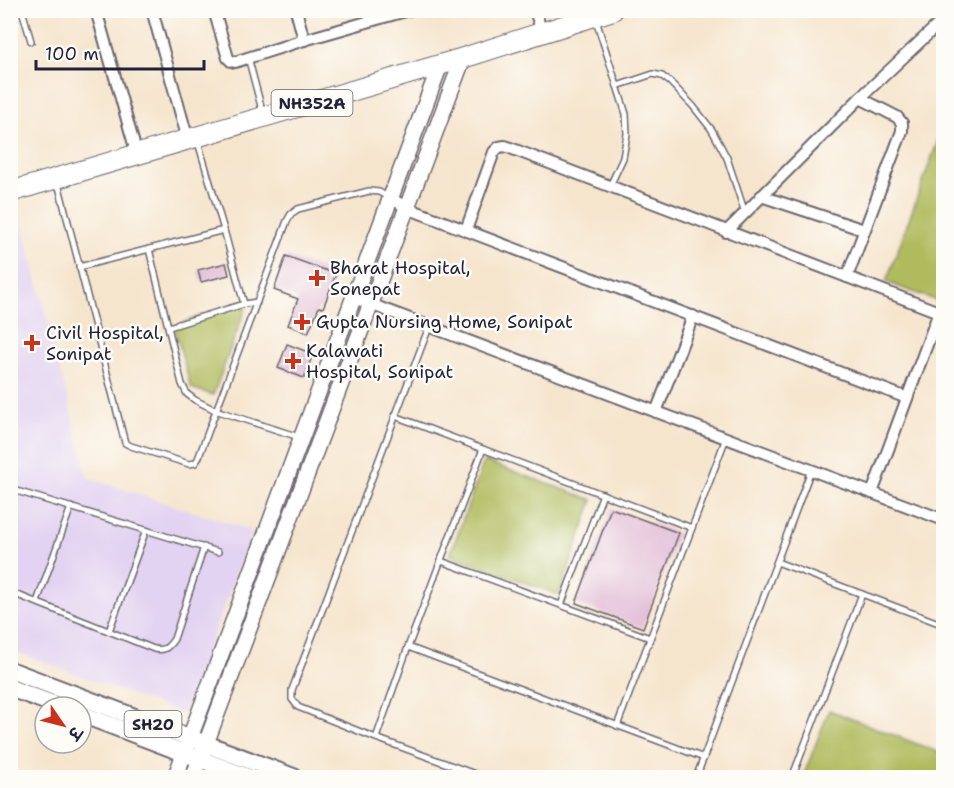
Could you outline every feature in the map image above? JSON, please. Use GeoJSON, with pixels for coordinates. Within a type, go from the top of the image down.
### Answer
{"type":"FeatureCollection","features":[{"type":"Feature","properties":{"kind":"highway","name":"NH352A"},"geometry":{"type":"LineString","coordinates":[[10,192],[463,58],[601,12]]}},
{"type":"Feature","properties":{"kind":"main road","name":"SH20"},"geometry":{"type":"LineString","coordinates":[[10,670],[195,748],[250,777]]}},
{"type":"Feature","properties":{"kind":"main road"},"geometry":{"type":"LineString","coordinates":[[10,688],[33,697]]}},
{"type":"Feature","properties":{"kind":"main road","name":"SH20"},"geometry":{"type":"LineString","coordinates":[[93,718],[296,777]]}},
{"type":"Feature","properties":{"kind":"street"},"geometry":{"type":"LineString","coordinates":[[96,10],[137,155]]}},
{"type":"Feature","properties":{"kind":"street"},"geometry":{"type":"LineString","coordinates":[[152,10],[192,139]]}},
{"type":"Feature","properties":{"kind":"street"},"geometry":{"type":"LineString","coordinates":[[214,10],[228,58],[235,62],[409,10]]}},
{"type":"Feature","properties":{"kind":"street"},"geometry":{"type":"LineString","coordinates":[[296,10],[304,40]]}},
{"type":"Feature","properties":{"kind":"street"},"geometry":{"type":"LineString","coordinates":[[535,10],[542,33]]}},
{"type":"Feature","properties":{"kind":"street"},"geometry":{"type":"LineString","coordinates":[[726,232],[860,98],[944,19]]}},
{"type":"Feature","properties":{"kind":"street"},"geometry":{"type":"LineString","coordinates":[[175,777],[195,748],[370,305],[463,58]]}},
{"type":"Feature","properties":{"kind":"street"},"geometry":{"type":"LineString","coordinates":[[193,777],[195,748],[302,438],[440,65]]}},
{"type":"Feature","properties":{"kind":"street"},"geometry":{"type":"LineString","coordinates":[[847,277],[902,131],[902,123],[897,117],[860,98]]}},
{"type":"Feature","properties":{"kind":"street"},"geometry":{"type":"LineString","coordinates":[[466,230],[494,152],[499,147],[505,146],[941,313],[872,493]]}},
{"type":"Feature","properties":{"kind":"street"},"geometry":{"type":"LineString","coordinates":[[761,196],[864,230]]}},
{"type":"Feature","properties":{"kind":"street"},"geometry":{"type":"LineString","coordinates":[[391,198],[407,208],[907,398]]}},
{"type":"Feature","properties":{"kind":"street"},"geometry":{"type":"LineString","coordinates":[[354,298],[944,520]]}},
{"type":"Feature","properties":{"kind":"street"},"geometry":{"type":"LineString","coordinates":[[656,412],[693,316]]}},
{"type":"Feature","properties":{"kind":"lane"},"geometry":{"type":"LineString","coordinates":[[22,10],[31,41]]}},
{"type":"Feature","properties":{"kind":"lane"},"geometry":{"type":"LineString","coordinates":[[601,12],[617,86],[626,114],[627,134],[623,158],[610,187]]}},
{"type":"Feature","properties":{"kind":"lane"},"geometry":{"type":"LineString","coordinates":[[248,57],[264,117]]}},
{"type":"Feature","properties":{"kind":"lane"},"geometry":{"type":"LineString","coordinates":[[617,86],[653,74],[662,76],[670,82],[712,130],[728,158],[745,213]]}},
{"type":"Feature","properties":{"kind":"lane"},"geometry":{"type":"LineString","coordinates":[[192,139],[224,230],[244,304]]}},
{"type":"Feature","properties":{"kind":"lane"},"geometry":{"type":"LineString","coordinates":[[57,179],[125,442],[131,447],[189,464],[195,463],[198,459],[291,214],[298,209],[369,191],[379,192],[391,198]]}},
{"type":"Feature","properties":{"kind":"lane"},"geometry":{"type":"LineString","coordinates":[[79,267],[224,230]]}},
{"type":"Feature","properties":{"kind":"lane"},"geometry":{"type":"LineString","coordinates":[[149,249],[182,384],[187,394],[215,410],[302,438]]}},
{"type":"Feature","properties":{"kind":"lane"},"geometry":{"type":"LineString","coordinates":[[169,327],[257,302]]}},
{"type":"Feature","properties":{"kind":"lane"},"geometry":{"type":"LineString","coordinates":[[429,327],[292,690],[292,699],[298,707],[376,738],[486,777]]}},
{"type":"Feature","properties":{"kind":"lane"},"geometry":{"type":"LineString","coordinates":[[395,416],[692,528]]}},
{"type":"Feature","properties":{"kind":"lane"},"geometry":{"type":"LineString","coordinates":[[617,726],[726,438]]}},
{"type":"Feature","properties":{"kind":"lane"},"geometry":{"type":"LineString","coordinates":[[376,738],[483,449]]}},
{"type":"Feature","properties":{"kind":"lane"},"geometry":{"type":"LineString","coordinates":[[696,777],[811,470]]}},
{"type":"Feature","properties":{"kind":"lane"},"geometry":{"type":"LineString","coordinates":[[10,489],[218,552]]}},
{"type":"Feature","properties":{"kind":"lane"},"geometry":{"type":"LineString","coordinates":[[561,605],[603,494]]}},
{"type":"Feature","properties":{"kind":"lane"},"geometry":{"type":"LineString","coordinates":[[37,602],[71,507]]}},
{"type":"Feature","properties":{"kind":"lane"},"geometry":{"type":"LineString","coordinates":[[110,631],[146,530]]}},
{"type":"Feature","properties":{"kind":"lane"},"geometry":{"type":"LineString","coordinates":[[10,592],[161,650],[168,647],[174,639],[204,547]]}},
{"type":"Feature","properties":{"kind":"lane"},"geometry":{"type":"LineString","coordinates":[[441,561],[650,638]]}},
{"type":"Feature","properties":{"kind":"lane"},"geometry":{"type":"LineString","coordinates":[[777,562],[944,625]]}},
{"type":"Feature","properties":{"kind":"lane"},"geometry":{"type":"LineString","coordinates":[[792,777],[862,594]]}},
{"type":"Feature","properties":{"kind":"lane"},"geometry":{"type":"LineString","coordinates":[[408,647],[704,758]]}},
{"type":"Feature","properties":{"kind":"shaded area","name":"Civil Hospital, Sonipat"},"geometry":{"type":"Polygon","coordinates":[[[18,206],[88,478],[253,531],[183,714],[11,650],[10,208],[18,206]]]}},
{"type":"Feature","properties":{"kind":"green space"},"geometry":{"type":"Polygon","coordinates":[[[943,127],[943,303],[886,282],[943,127]]]}},
{"type":"Feature","properties":{"kind":"green space"},"geometry":{"type":"Polygon","coordinates":[[[239,302],[246,308],[213,395],[191,388],[174,326],[239,302]]]}},
{"type":"Feature","properties":{"kind":"green space"},"geometry":{"type":"Polygon","coordinates":[[[484,461],[593,500],[559,595],[450,555],[484,461]]]}},
{"type":"Feature","properties":{"kind":"green space"},"geometry":{"type":"Polygon","coordinates":[[[829,710],[943,754],[943,777],[803,777],[829,710]]]}},
{"type":"Feature","properties":{"kind":"building"},"geometry":{"type":"Polygon","coordinates":[[[286,256],[336,274],[323,308],[319,307],[308,333],[288,325],[298,299],[274,290],[286,256]]]}},
{"type":"Feature","properties":{"kind":"building"},"geometry":{"type":"Polygon","coordinates":[[[226,263],[229,275],[201,282],[198,270],[226,263]]]}},
{"type":"Feature","properties":{"kind":"building"},"geometry":{"type":"Polygon","coordinates":[[[287,344],[313,354],[304,378],[278,368],[287,344]]]}},
{"type":"Feature","properties":{"kind":"building"},"geometry":{"type":"Polygon","coordinates":[[[611,508],[679,533],[643,628],[576,603],[611,508]]]}},
{"type":"Feature","properties":{"kind":"place","name":"Bharat Hospital, Sonepat"},"geometry":{"type":"Point","coordinates":[317,278]}},
{"type":"Feature","properties":{"kind":"place","name":"Gupta Nursing Home, Sonipat"},"geometry":{"type":"Point","coordinates":[302,322]}},
{"type":"Feature","properties":{"kind":"place","name":"Civil Hospital, Sonipat"},"geometry":{"type":"Point","coordinates":[32,343]}},
{"type":"Feature","properties":{"kind":"place","name":"Kalawati Hospital, Sonipat"},"geometry":{"type":"Point","coordinates":[293,361]}}]}
